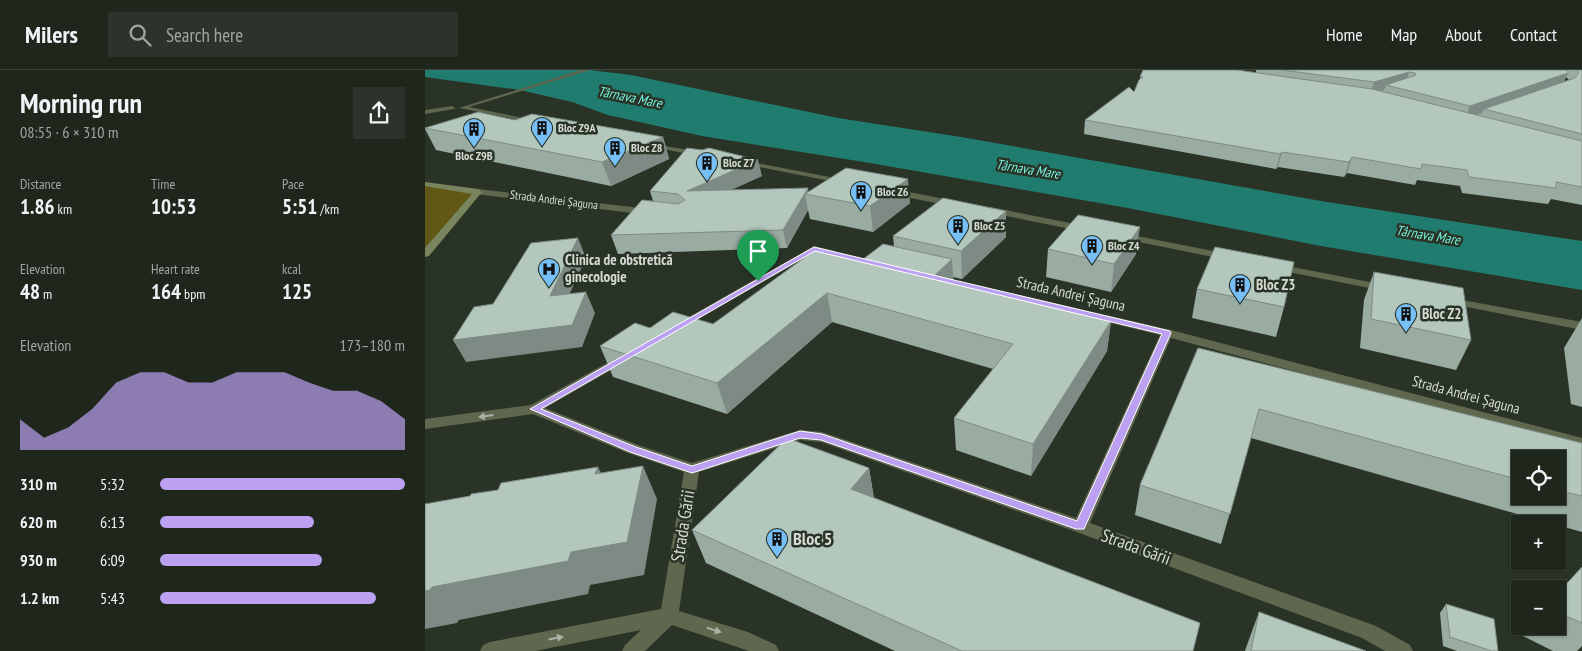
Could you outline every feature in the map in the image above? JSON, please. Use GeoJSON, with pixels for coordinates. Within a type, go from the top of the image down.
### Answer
{"type":"FeatureCollection","features":[{"type":"Feature","properties":{"kind":"street"},"geometry":{"type":"LineString","coordinates":[[425,112],[457,108],[587,70]]}},
{"type":"Feature","properties":{"kind":"street"},"geometry":{"type":"LineString","coordinates":[[457,108],[547,124]]}},
{"type":"Feature","properties":{"kind":"street"},"geometry":{"type":"LineString","coordinates":[[637,142],[705,155]]}},
{"type":"Feature","properties":{"kind":"street"},"geometry":{"type":"LineString","coordinates":[[734,160],[851,183]]}},
{"type":"Feature","properties":{"kind":"street","name":"Strada Andrei Șaguna"},"geometry":{"type":"LineString","coordinates":[[425,184],[478,192],[654,212]]}},
{"type":"Feature","properties":{"kind":"street"},"geometry":{"type":"LineString","coordinates":[[881,189],[1095,231]]}},
{"type":"Feature","properties":{"kind":"street"},"geometry":{"type":"LineString","coordinates":[[425,254],[478,192]]}},
{"type":"Feature","properties":{"kind":"street"},"geometry":{"type":"LineString","coordinates":[[1115,235],[1241,260]]}},
{"type":"Feature","properties":{"kind":"street"},"geometry":{"type":"LineString","coordinates":[[670,331],[814,249],[841,256]]}},
{"type":"Feature","properties":{"kind":"street"},"geometry":{"type":"LineString","coordinates":[[1270,265],[1397,290]]}},
{"type":"Feature","properties":{"kind":"street","name":"Strada Andrei Șaguna"},"geometry":{"type":"LineString","coordinates":[[998,293],[1167,333],[1582,443]]}},
{"type":"Feature","properties":{"kind":"street"},"geometry":{"type":"LineString","coordinates":[[1446,300],[1582,326]]}},
{"type":"Feature","properties":{"kind":"street"},"geometry":{"type":"LineString","coordinates":[[1080,526],[1167,333]]}},
{"type":"Feature","properties":{"kind":"street"},"geometry":{"type":"LineString","coordinates":[[425,424],[534,409],[636,351]]}},
{"type":"Feature","properties":{"kind":"street"},"geometry":{"type":"LineString","coordinates":[[534,409],[633,449],[692,469]]}},
{"type":"Feature","properties":{"kind":"street","name":"Strada Gării"},"geometry":{"type":"LineString","coordinates":[[669,616],[692,469],[800,434],[822,437],[1080,526],[1369,632],[1403,651]]}},
{"type":"Feature","properties":{"kind":"street"},"geometry":{"type":"LineString","coordinates":[[491,651],[669,616],[748,640],[769,651]]}},
{"type":"Feature","properties":{"kind":"street"},"geometry":{"type":"LineString","coordinates":[[632,651],[669,616]]}},
{"type":"Feature","properties":{"kind":"shaded area"},"geometry":{"type":"Polygon","coordinates":[[[425,184],[478,192],[425,254],[425,184]]]}},
{"type":"Feature","properties":{"kind":"water","name":"Târnava Mare"},"geometry":{"type":"Polygon","coordinates":[[[425,70],[590,70],[631,75],[838,118],[961,137],[1327,202],[1582,241],[1582,290],[1321,246],[1128,208],[702,136],[608,115],[572,102],[520,90],[425,77],[425,70]]]}},
{"type":"Feature","properties":{"kind":"building"},"geometry":{"type":"Polygon","coordinates":[[[1143,70],[1237,70],[1372,89],[1582,141],[1582,187],[1556,182],[1556,188],[1469,177],[1467,170],[1422,164],[1421,169],[1352,157],[1349,162],[1282,152],[1280,154],[1085,120],[1129,87],[1134,92],[1139,80],[1143,77],[1140,77],[1143,70]]]}},
{"type":"Feature","properties":{"kind":"building"},"geometry":{"type":"Polygon","coordinates":[[[1282,70],[1566,70],[1568,73],[1470,106],[1386,85],[1416,75],[1415,73],[1409,72],[1374,82],[1282,70]]]}},
{"type":"Feature","properties":{"kind":"building"},"geometry":{"type":"Polygon","coordinates":[[[1577,70],[1582,70],[1582,134],[1484,109],[1575,78],[1579,73],[1577,70]]]}},
{"type":"Feature","properties":{"kind":"building"},"geometry":{"type":"Polygon","coordinates":[[[478,112],[515,120],[532,114],[663,137],[602,162],[425,128],[478,112]]]}},
{"type":"Feature","properties":{"kind":"building"},"geometry":{"type":"Polygon","coordinates":[[[687,148],[702,150],[709,148],[758,160],[687,191],[808,188],[783,230],[611,235],[642,200],[678,204],[685,200],[678,194],[650,191],[687,148]]]}},
{"type":"Feature","properties":{"kind":"building"},"geometry":{"type":"Polygon","coordinates":[[[846,168],[908,179],[870,206],[805,194],[846,168]]]}},
{"type":"Feature","properties":{"kind":"building"},"geometry":{"type":"Polygon","coordinates":[[[943,198],[1006,211],[961,251],[893,236],[943,198]]]}},
{"type":"Feature","properties":{"kind":"building"},"geometry":{"type":"Polygon","coordinates":[[[1078,215],[1140,227],[1114,264],[1048,249],[1078,215]]]}},
{"type":"Feature","properties":{"kind":"building"},"geometry":{"type":"Polygon","coordinates":[[[578,238],[550,296],[586,292],[572,325],[453,340],[474,307],[493,304],[531,243],[578,238]]]}},
{"type":"Feature","properties":{"kind":"building"},"geometry":{"type":"Polygon","coordinates":[[[883,244],[952,259],[933,277],[1111,321],[1033,444],[954,418],[1013,344],[827,293],[717,383],[600,346],[635,323],[650,328],[673,312],[713,324],[815,250],[862,260],[883,244]]]}},
{"type":"Feature","properties":{"kind":"building"},"geometry":{"type":"Polygon","coordinates":[[[1215,247],[1294,262],[1284,307],[1197,289],[1215,247]]]}},
{"type":"Feature","properties":{"kind":"building"},"geometry":{"type":"Polygon","coordinates":[[[1374,272],[1463,288],[1471,340],[1371,319],[1374,272]]]}},
{"type":"Feature","properties":{"kind":"building"},"geometry":{"type":"Polygon","coordinates":[[[1198,348],[1582,443],[1582,496],[1566,492],[1566,450],[1511,450],[1511,478],[1259,409],[1230,514],[1140,485],[1198,348]]]}},
{"type":"Feature","properties":{"kind":"building","name":"Bloc 5"},"geometry":{"type":"Polygon","coordinates":[[[787,438],[869,468],[851,489],[1200,623],[1193,651],[962,651],[692,530],[787,438]]]}},
{"type":"Feature","properties":{"kind":"building"},"geometry":{"type":"Polygon","coordinates":[[[643,466],[627,542],[571,552],[568,561],[432,587],[430,590],[425,591],[425,504],[498,490],[501,483],[598,467],[595,474],[643,466]]]}},
{"type":"Feature","properties":{"kind":"building"},"geometry":{"type":"Polygon","coordinates":[[[1582,567],[1582,623],[1566,616],[1566,584],[1582,567]]]}},
{"type":"Feature","properties":{"kind":"building"},"geometry":{"type":"Polygon","coordinates":[[[1446,604],[1494,619],[1498,651],[1492,651],[1450,637],[1446,604]]]}},
{"type":"Feature","properties":{"kind":"building"},"geometry":{"type":"Polygon","coordinates":[[[1259,612],[1366,651],[1251,651],[1259,612]]]}},
{"type":"Feature","properties":{"kind":"place","name":"Bloc Z9A"},"geometry":{"type":"Point","coordinates":[542,147]}},
{"type":"Feature","properties":{"kind":"place","name":"Bloc Z9B"},"geometry":{"type":"Point","coordinates":[474,148]}},
{"type":"Feature","properties":{"kind":"place","name":"Bloc Z8"},"geometry":{"type":"Point","coordinates":[615,167]}},
{"type":"Feature","properties":{"kind":"place","name":"Bloc Z7"},"geometry":{"type":"Point","coordinates":[707,182]}},
{"type":"Feature","properties":{"kind":"place","name":"Bloc Z6"},"geometry":{"type":"Point","coordinates":[861,211]}},
{"type":"Feature","properties":{"kind":"place","name":"Bloc Z5"},"geometry":{"type":"Point","coordinates":[958,245]}},
{"type":"Feature","properties":{"kind":"place","name":"Bloc Z4"},"geometry":{"type":"Point","coordinates":[1092,265]}},
{"type":"Feature","properties":{"kind":"place","name":"Clinica de obstretică ginecologie"},"geometry":{"type":"Point","coordinates":[549,288]}},
{"type":"Feature","properties":{"kind":"place","name":"Bloc Z3"},"geometry":{"type":"Point","coordinates":[1240,304]}},
{"type":"Feature","properties":{"kind":"place","name":"Bloc Z2"},"geometry":{"type":"Point","coordinates":[1406,333]}},
{"type":"Feature","properties":{"kind":"place","name":"Bloc 5"},"geometry":{"type":"Point","coordinates":[777,558]}},
{"type":"Feature","properties":{"kind":"route"},"geometry":{"type":"LineString","coordinates":[[814,249],[1167,333],[1080,526],[822,437],[800,434],[692,469],[633,449],[534,409],[758,281],[814,249]]}}]}
